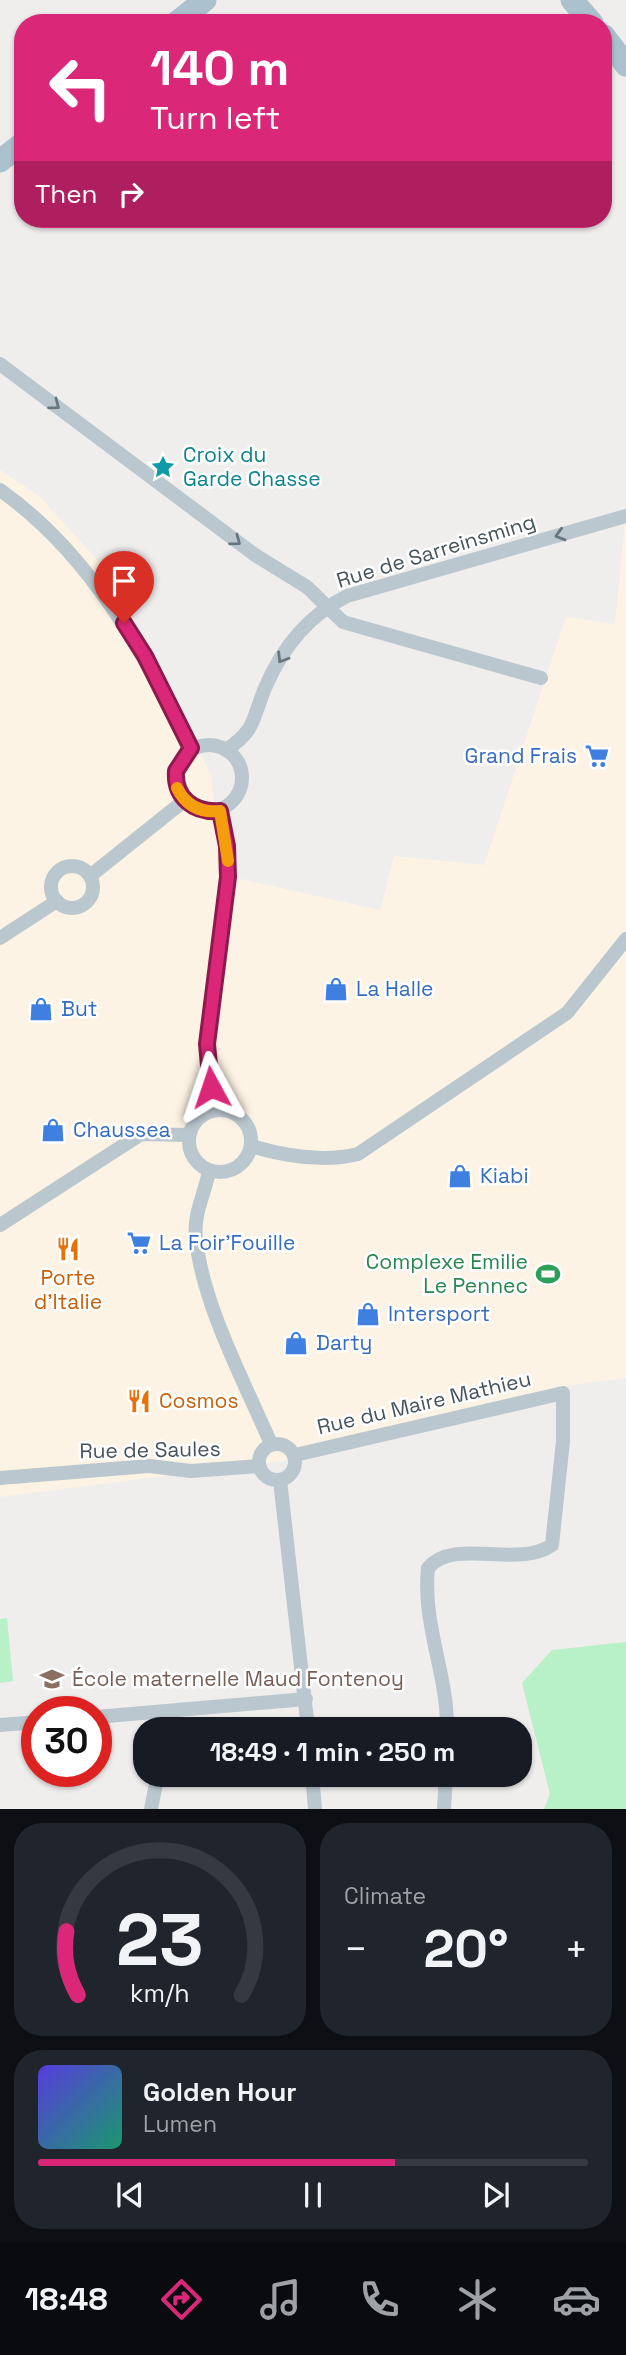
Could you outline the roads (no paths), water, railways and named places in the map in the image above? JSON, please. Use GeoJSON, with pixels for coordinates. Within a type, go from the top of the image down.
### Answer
{"type":"FeatureCollection","features":[{"type":"Feature","properties":{"kind":"main road"},"geometry":{"type":"LineString","coordinates":[[187,14],[205,0]]}},
{"type":"Feature","properties":{"kind":"main road"},"geometry":{"type":"LineString","coordinates":[[612,47],[626,65]]}},
{"type":"Feature","properties":{"kind":"main road"},"geometry":{"type":"LineString","coordinates":[[0,161],[14,150]]}},
{"type":"Feature","properties":{"kind":"street","name":"Rue de Sarreinsming"},"geometry":{"type":"LineString","coordinates":[[0,364],[254,555],[307,587],[326,607],[347,596],[626,516]]}},
{"type":"Feature","properties":{"kind":"street"},"geometry":{"type":"LineString","coordinates":[[0,490],[76,560],[114,606],[145,656],[191,748]]}},
{"type":"Feature","properties":{"kind":"street"},"geometry":{"type":"LineString","coordinates":[[226,750],[246,736],[254,725],[265,689],[276,667],[294,639],[326,607],[343,622],[541,678]]}},
{"type":"Feature","properties":{"kind":"street"},"geometry":{"type":"LineString","coordinates":[[206,744],[226,750],[239,765],[242,787],[236,798],[220,811],[198,809],[185,800],[175,782],[176,771],[191,748],[206,744]]}},
{"type":"Feature","properties":{"kind":"street"},"geometry":{"type":"LineString","coordinates":[[90,876],[185,800]]}},
{"type":"Feature","properties":{"kind":"street"},"geometry":{"type":"LineString","coordinates":[[214,1110],[207,1044],[228,877],[227,846],[220,811]]}},
{"type":"Feature","properties":{"kind":"street"},"geometry":{"type":"LineString","coordinates":[[80,867],[90,876],[92,894],[85,904],[73,908],[57,901],[51,884],[61,869],[80,867]]}},
{"type":"Feature","properties":{"kind":"street"},"geometry":{"type":"LineString","coordinates":[[0,938],[57,901]]}},
{"type":"Feature","properties":{"kind":"street"},"geometry":{"type":"LineString","coordinates":[[251,1146],[274,1153],[325,1158],[358,1154],[567,1013],[626,939]]}},
{"type":"Feature","properties":{"kind":"street"},"geometry":{"type":"LineString","coordinates":[[214,1110],[234,1113],[243,1120],[250,1132],[251,1146],[246,1158],[236,1168],[224,1172],[209,1171],[191,1155],[189,1135],[195,1121],[214,1110]]}},
{"type":"Feature","properties":{"kind":"street"},"geometry":{"type":"LineString","coordinates":[[0,1225],[141,1134],[189,1135]]}},
{"type":"Feature","properties":{"kind":"street"},"geometry":{"type":"LineString","coordinates":[[209,1171],[198,1207],[195,1238],[212,1307],[271,1444]]}},
{"type":"Feature","properties":{"kind":"street","name":"Rue du Maire Mathieu"},"geometry":{"type":"LineString","coordinates":[[295,1455],[563,1393],[564,1432],[552,1545],[535,1555],[444,1555],[428,1568],[428,1614],[447,1705],[447,1717]]}},
{"type":"Feature","properties":{"kind":"street"},"geometry":{"type":"LineString","coordinates":[[280,1443],[295,1455],[295,1465],[290,1475],[280,1480],[271,1479],[259,1466],[262,1451],[271,1444],[280,1443]]}},
{"type":"Feature","properties":{"kind":"street","name":"Rue de Saules"},"geometry":{"type":"LineString","coordinates":[[0,1478],[149,1466],[191,1471],[259,1466]]}},
{"type":"Feature","properties":{"kind":"street"},"geometry":{"type":"LineString","coordinates":[[280,1480],[307,1717]]}},
{"type":"Feature","properties":{"kind":"street"},"geometry":{"type":"LineString","coordinates":[[112,1716],[306,1699]]}},
{"type":"Feature","properties":{"kind":"street"},"geometry":{"type":"LineString","coordinates":[[168,1717],[169,1712]]}},
{"type":"Feature","properties":{"kind":"street"},"geometry":{"type":"LineString","coordinates":[[0,1724],[21,1723]]}},
{"type":"Feature","properties":{"kind":"street"},"geometry":{"type":"LineString","coordinates":[[151,1809],[155,1787]]}},
{"type":"Feature","properties":{"kind":"street"},"geometry":{"type":"LineString","coordinates":[[313,1787],[315,1809]]}},
{"type":"Feature","properties":{"kind":"street"},"geometry":{"type":"LineString","coordinates":[[444,1809],[445,1787]]}},
{"type":"Feature","properties":{"kind":"place","name":"Croix du Garde Chasse"},"geometry":{"type":"Point","coordinates":[163,467]}},
{"type":"Feature","properties":{"kind":"place","name":"Grand Frais"},"geometry":{"type":"Point","coordinates":[597,756]}},
{"type":"Feature","properties":{"kind":"place","name":"La Halle"},"geometry":{"type":"Point","coordinates":[336,989]}},
{"type":"Feature","properties":{"kind":"place","name":"But"},"geometry":{"type":"Point","coordinates":[41,1009]}},
{"type":"Feature","properties":{"kind":"place","name":"Chaussea"},"geometry":{"type":"Point","coordinates":[53,1130]}},
{"type":"Feature","properties":{"kind":"place","name":"Kiabi"},"geometry":{"type":"Point","coordinates":[460,1176]}},
{"type":"Feature","properties":{"kind":"place","name":"La Foir'Fouille"},"geometry":{"type":"Point","coordinates":[139,1243]}},
{"type":"Feature","properties":{"kind":"place","name":"Porte d'Italie"},"geometry":{"type":"Point","coordinates":[68,1249]}},
{"type":"Feature","properties":{"kind":"place","name":"Complexe Emilie Le Pennec"},"geometry":{"type":"Point","coordinates":[548,1274]}},
{"type":"Feature","properties":{"kind":"place","name":"Intersport"},"geometry":{"type":"Point","coordinates":[368,1314]}},
{"type":"Feature","properties":{"kind":"place","name":"Darty"},"geometry":{"type":"Point","coordinates":[296,1343]}},
{"type":"Feature","properties":{"kind":"place","name":"Cosmos"},"geometry":{"type":"Point","coordinates":[139,1401]}},
{"type":"Feature","properties":{"kind":"place","name":"École maternelle Maud Fontenoy"},"geometry":{"type":"Point","coordinates":[52,1679]}}]}
